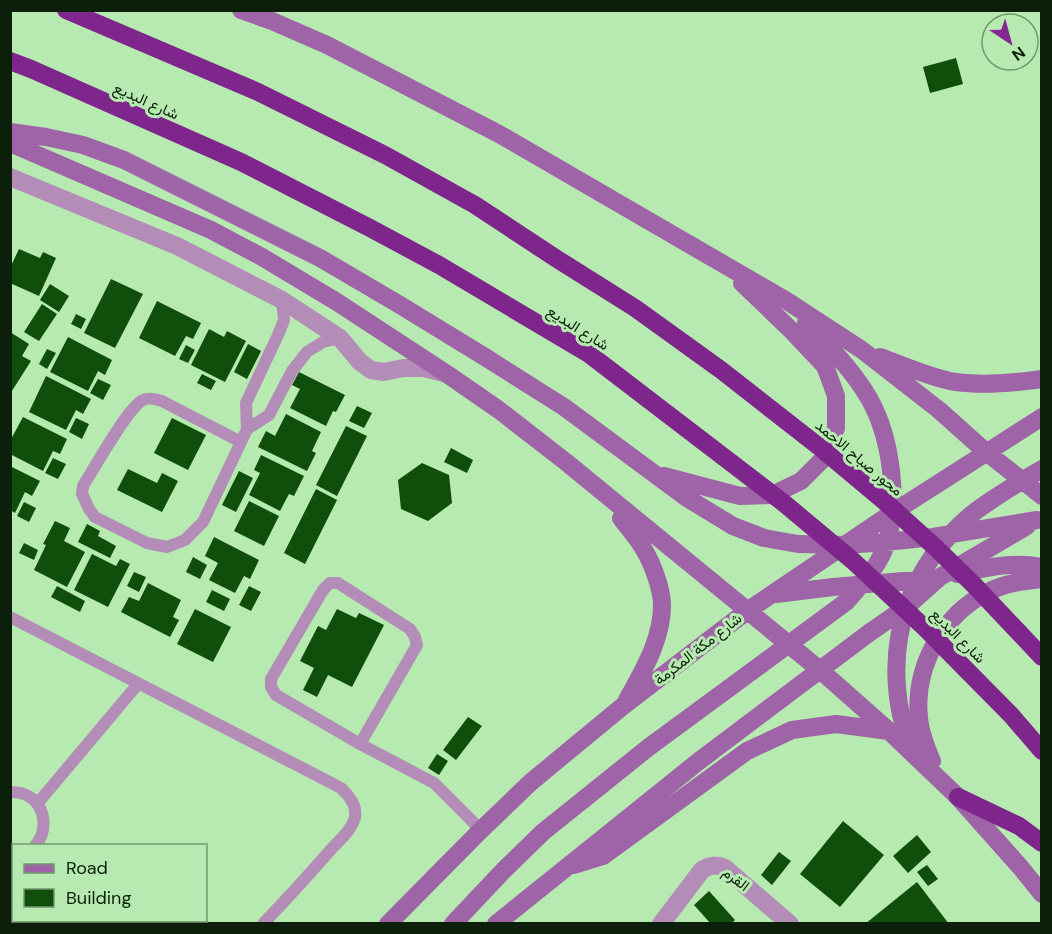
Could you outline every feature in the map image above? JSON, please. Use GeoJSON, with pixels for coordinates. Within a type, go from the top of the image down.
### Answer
{"type":"FeatureCollection","features":[{"type":"Feature","properties":{"kind":"highway","name":"محور صباح الاحمد"},"geometry":{"type":"LineString","coordinates":[[66,10],[258,92],[385,155],[475,205],[635,308],[730,377],[883,500],[974,585],[1041,657]]}},
{"type":"Feature","properties":{"kind":"highway","name":"شارع البديع"},"geometry":{"type":"LineString","coordinates":[[10,61],[241,162],[439,265],[589,354],[785,504],[852,560],[926,628],[1011,715],[1041,751]]}},
{"type":"Feature","properties":{"kind":"highway"},"geometry":{"type":"LineString","coordinates":[[958,797],[1019,826],[1041,843]]}},
{"type":"Feature","properties":{"kind":"main road"},"geometry":{"type":"LineString","coordinates":[[241,10],[327,45],[499,134],[787,301],[862,350],[939,410],[986,452],[1041,496]]}},
{"type":"Feature","properties":{"kind":"main road"},"geometry":{"type":"LineString","coordinates":[[10,132],[83,145],[124,160],[320,258],[564,407],[687,498],[733,526],[764,538],[798,544],[846,545],[952,534],[1039,519]]}},
{"type":"Feature","properties":{"kind":"main road"},"geometry":{"type":"LineString","coordinates":[[10,143],[211,230],[338,302],[447,374],[499,410],[584,477],[820,670],[889,731],[958,797]]}},
{"type":"Feature","properties":{"kind":"main road"},"geometry":{"type":"LineString","coordinates":[[650,472],[740,496],[772,495],[801,481],[824,458],[836,428],[836,396],[825,366],[722,264]]}},
{"type":"Feature","properties":{"kind":"main road"},"geometry":{"type":"LineString","coordinates":[[453,924],[543,832],[649,747],[846,602],[862,585],[876,563],[886,542],[892,513],[890,459],[882,432],[870,400],[847,366],[787,301]]}},
{"type":"Feature","properties":{"kind":"main road"},"geometry":{"type":"LineString","coordinates":[[862,350],[955,382],[988,384],[1041,379]]}},
{"type":"Feature","properties":{"kind":"main road","name":"شارع مكة المكرمة"},"geometry":{"type":"LineString","coordinates":[[388,924],[531,782],[623,706],[747,611],[892,513],[1041,417]]}},
{"type":"Feature","properties":{"kind":"main road"},"geometry":{"type":"LineString","coordinates":[[919,761],[901,717],[897,679],[896,652],[905,608],[917,581],[929,562],[952,534],[981,508],[1041,469]]}},
{"type":"Feature","properties":{"kind":"main road"},"geometry":{"type":"LineString","coordinates":[[584,477],[642,546],[654,570],[662,603],[658,634],[644,670],[623,706]]}},
{"type":"Feature","properties":{"kind":"main road"},"geometry":{"type":"LineString","coordinates":[[496,924],[682,774],[905,608],[940,577],[1039,519]]}},
{"type":"Feature","properties":{"kind":"main road"},"geometry":{"type":"LineString","coordinates":[[771,595],[833,587],[917,581],[993,566],[1032,565],[1041,567]]}},
{"type":"Feature","properties":{"kind":"main road"},"geometry":{"type":"LineString","coordinates":[[1041,579],[1016,581],[987,592],[963,609],[942,631],[927,658],[920,687],[919,717],[926,747],[939,774],[1041,894]]}},
{"type":"Feature","properties":{"kind":"main road"},"geometry":{"type":"LineString","coordinates":[[567,867],[603,856],[747,751],[792,730],[836,724],[889,731]]}},
{"type":"Feature","properties":{"kind":"street"},"geometry":{"type":"LineString","coordinates":[[10,177],[177,246],[282,300],[340,338],[360,362],[371,370],[384,372],[403,368],[423,368],[447,374]]}},
{"type":"Feature","properties":{"kind":"street","name":"القرم"},"geometry":{"type":"LineString","coordinates":[[661,924],[702,870],[709,866],[719,866],[725,868],[790,924]]}},
{"type":"Feature","properties":{"kind":"lane"},"geometry":{"type":"LineString","coordinates":[[241,442],[162,401],[145,399],[131,411],[83,486],[82,494],[95,517],[147,543],[167,547],[185,540],[203,522],[241,442],[247,429],[246,403],[284,320],[282,300]]}},
{"type":"Feature","properties":{"kind":"lane"},"geometry":{"type":"LineString","coordinates":[[247,429],[269,415],[292,371],[307,352],[323,342],[340,338]]}},
{"type":"Feature","properties":{"kind":"lane"},"geometry":{"type":"LineString","coordinates":[[360,744],[417,645],[410,629],[338,583],[330,583],[323,590],[271,679],[271,687],[276,694],[360,744],[434,783],[481,830]]}},
{"type":"Feature","properties":{"kind":"lane"},"geometry":{"type":"LineString","coordinates":[[10,617],[341,788],[354,805],[355,816],[350,827],[263,924]]}},
{"type":"Feature","properties":{"kind":"lane"},"geometry":{"type":"LineString","coordinates":[[37,804],[138,684]]}},
{"type":"Feature","properties":{"kind":"lane"},"geometry":{"type":"LineString","coordinates":[[10,792],[21,793],[30,797],[37,804],[44,823],[39,844]]}},
{"type":"Feature","properties":{"kind":"building"},"geometry":{"type":"Polygon","coordinates":[[[956,58],[963,84],[930,93],[923,67],[956,58]]]}},
{"type":"Feature","properties":{"kind":"building"},"geometry":{"type":"Polygon","coordinates":[[[19,249],[40,258],[43,252],[56,258],[39,296],[10,283],[10,268],[19,249]]]}},
{"type":"Feature","properties":{"kind":"building"},"geometry":{"type":"Polygon","coordinates":[[[111,279],[143,294],[115,348],[84,333],[111,279]]]}},
{"type":"Feature","properties":{"kind":"building"},"geometry":{"type":"Polygon","coordinates":[[[50,284],[69,296],[59,312],[40,300],[50,284]]]}},
{"type":"Feature","properties":{"kind":"building"},"geometry":{"type":"Polygon","coordinates":[[[157,301],[201,323],[193,339],[186,336],[175,356],[139,338],[157,301]]]}},
{"type":"Feature","properties":{"kind":"building"},"geometry":{"type":"Polygon","coordinates":[[[42,304],[57,314],[39,341],[24,332],[42,304]]]}},
{"type":"Feature","properties":{"kind":"building"},"geometry":{"type":"Polygon","coordinates":[[[76,314],[86,319],[81,329],[71,324],[76,314]]]}},
{"type":"Feature","properties":{"kind":"building"},"geometry":{"type":"Polygon","coordinates":[[[209,329],[224,337],[227,331],[246,341],[225,382],[191,365],[209,329]]]}},
{"type":"Feature","properties":{"kind":"building"},"geometry":{"type":"Polygon","coordinates":[[[10,332],[29,344],[22,356],[31,361],[10,394],[10,332]]]}},
{"type":"Feature","properties":{"kind":"building"},"geometry":{"type":"Polygon","coordinates":[[[68,337],[112,360],[105,375],[98,371],[88,391],[50,372],[68,337]]]}},
{"type":"Feature","properties":{"kind":"building"},"geometry":{"type":"Polygon","coordinates":[[[248,344],[261,351],[247,379],[234,372],[248,344]]]}},
{"type":"Feature","properties":{"kind":"building"},"geometry":{"type":"Polygon","coordinates":[[[186,345],[195,350],[188,363],[179,359],[186,345]]]}},
{"type":"Feature","properties":{"kind":"building"},"geometry":{"type":"Polygon","coordinates":[[[47,349],[56,353],[47,369],[39,364],[47,349]]]}},
{"type":"Feature","properties":{"kind":"building"},"geometry":{"type":"Polygon","coordinates":[[[299,372],[345,395],[336,412],[333,411],[326,426],[290,408],[300,389],[292,385],[299,372]]]}},
{"type":"Feature","properties":{"kind":"building"},"geometry":{"type":"Polygon","coordinates":[[[202,374],[216,381],[211,390],[197,383],[202,374]]]}},
{"type":"Feature","properties":{"kind":"building"},"geometry":{"type":"Polygon","coordinates":[[[46,376],[91,399],[83,414],[76,410],[66,430],[29,412],[46,376]]]}},
{"type":"Feature","properties":{"kind":"building"},"geometry":{"type":"Polygon","coordinates":[[[98,379],[111,385],[103,400],[90,393],[98,379]]]}},
{"type":"Feature","properties":{"kind":"building"},"geometry":{"type":"Polygon","coordinates":[[[357,406],[372,413],[364,428],[349,421],[357,406]]]}},
{"type":"Feature","properties":{"kind":"building"},"geometry":{"type":"Polygon","coordinates":[[[286,414],[321,432],[312,451],[316,453],[307,471],[258,447],[266,431],[275,436],[286,414]]]}},
{"type":"Feature","properties":{"kind":"building"},"geometry":{"type":"Polygon","coordinates":[[[23,417],[67,439],[60,454],[53,451],[43,471],[10,454],[10,441],[23,417]]]}},
{"type":"Feature","properties":{"kind":"building"},"geometry":{"type":"Polygon","coordinates":[[[76,418],[89,424],[82,439],[69,432],[76,418]]]}},
{"type":"Feature","properties":{"kind":"building"},"geometry":{"type":"Polygon","coordinates":[[[172,418],[206,435],[188,470],[154,453],[172,418]]]}},
{"type":"Feature","properties":{"kind":"building"},"geometry":{"type":"Polygon","coordinates":[[[346,426],[367,436],[337,496],[316,485],[346,426]]]}},
{"type":"Feature","properties":{"kind":"building"},"geometry":{"type":"Polygon","coordinates":[[[451,448],[473,460],[467,473],[444,462],[451,448]]]}},
{"type":"Feature","properties":{"kind":"building"},"geometry":{"type":"Polygon","coordinates":[[[261,455],[304,476],[294,496],[289,494],[280,511],[249,495],[260,473],[254,470],[261,455]]]}},
{"type":"Feature","properties":{"kind":"building"},"geometry":{"type":"Polygon","coordinates":[[[53,458],[66,464],[58,479],[45,473],[53,458]]]}},
{"type":"Feature","properties":{"kind":"building"},"geometry":{"type":"Polygon","coordinates":[[[422,463],[449,475],[452,503],[428,521],[401,509],[398,480],[422,463]]]}},
{"type":"Feature","properties":{"kind":"building"},"geometry":{"type":"Polygon","coordinates":[[[10,466],[40,481],[32,496],[25,492],[15,513],[10,510],[10,466]]]}},
{"type":"Feature","properties":{"kind":"building"},"geometry":{"type":"Polygon","coordinates":[[[128,469],[157,483],[162,473],[178,481],[162,512],[117,490],[128,469]]]}},
{"type":"Feature","properties":{"kind":"building"},"geometry":{"type":"Polygon","coordinates":[[[239,471],[253,478],[236,512],[222,505],[239,471]]]}},
{"type":"Feature","properties":{"kind":"building"},"geometry":{"type":"Polygon","coordinates":[[[316,489],[337,500],[305,564],[284,553],[316,489]]]}},
{"type":"Feature","properties":{"kind":"building"},"geometry":{"type":"Polygon","coordinates":[[[249,501],[279,516],[264,546],[234,531],[249,501]]]}},
{"type":"Feature","properties":{"kind":"building"},"geometry":{"type":"Polygon","coordinates":[[[24,502],[36,508],[29,522],[17,516],[24,502]]]}},
{"type":"Feature","properties":{"kind":"building"},"geometry":{"type":"Polygon","coordinates":[[[55,521],[70,528],[64,541],[85,552],[67,587],[34,570],[46,545],[43,544],[55,521]]]}},
{"type":"Feature","properties":{"kind":"building"},"geometry":{"type":"Polygon","coordinates":[[[87,524],[100,531],[98,536],[116,546],[110,558],[78,542],[87,524]]]}},
{"type":"Feature","properties":{"kind":"building"},"geometry":{"type":"Polygon","coordinates":[[[214,537],[259,560],[250,579],[244,576],[235,593],[209,580],[218,563],[205,556],[214,537]]]}},
{"type":"Feature","properties":{"kind":"building"},"geometry":{"type":"Polygon","coordinates":[[[24,543],[38,550],[34,560],[19,553],[24,543]]]}},
{"type":"Feature","properties":{"kind":"building"},"geometry":{"type":"Polygon","coordinates":[[[92,554],[116,566],[120,559],[130,564],[108,607],[74,590],[92,554]]]}},
{"type":"Feature","properties":{"kind":"building"},"geometry":{"type":"Polygon","coordinates":[[[193,557],[207,565],[200,579],[186,572],[193,557]]]}},
{"type":"Feature","properties":{"kind":"building"},"geometry":{"type":"Polygon","coordinates":[[[134,572],[146,577],[139,592],[127,586],[134,572]]]}},
{"type":"Feature","properties":{"kind":"building"},"geometry":{"type":"Polygon","coordinates":[[[148,583],[181,600],[173,617],[179,620],[170,637],[121,612],[129,597],[139,601],[148,583]]]}},
{"type":"Feature","properties":{"kind":"building"},"geometry":{"type":"Polygon","coordinates":[[[57,586],[85,601],[80,612],[51,597],[57,586]]]}},
{"type":"Feature","properties":{"kind":"building"},"geometry":{"type":"Polygon","coordinates":[[[249,586],[261,592],[251,611],[239,605],[249,586]]]}},
{"type":"Feature","properties":{"kind":"building"},"geometry":{"type":"Polygon","coordinates":[[[212,590],[230,599],[224,611],[206,602],[212,590]]]}},
{"type":"Feature","properties":{"kind":"building"},"geometry":{"type":"Polygon","coordinates":[[[195,609],[231,627],[213,662],[177,644],[195,609]]]}},
{"type":"Feature","properties":{"kind":"building"},"geometry":{"type":"Polygon","coordinates":[[[337,609],[356,618],[359,613],[384,625],[352,687],[328,675],[317,697],[303,690],[314,668],[300,661],[318,626],[326,630],[337,609]]]}},
{"type":"Feature","properties":{"kind":"building"},"geometry":{"type":"Polygon","coordinates":[[[468,717],[482,726],[456,760],[443,750],[468,717]]]}},
{"type":"Feature","properties":{"kind":"building"},"geometry":{"type":"Polygon","coordinates":[[[437,754],[448,761],[439,775],[428,768],[437,754]]]}},
{"type":"Feature","properties":{"kind":"building"},"geometry":{"type":"Polygon","coordinates":[[[843,821],[884,855],[840,907],[800,874],[843,821]]]}},
{"type":"Feature","properties":{"kind":"building"},"geometry":{"type":"Polygon","coordinates":[[[917,835],[931,852],[908,873],[893,856],[917,835]]]}},
{"type":"Feature","properties":{"kind":"building"},"geometry":{"type":"Polygon","coordinates":[[[779,852],[791,861],[772,885],[761,875],[779,852]]]}},
{"type":"Feature","properties":{"kind":"building"},"geometry":{"type":"Polygon","coordinates":[[[927,865],[938,879],[928,886],[917,872],[927,865]]]}},
{"type":"Feature","properties":{"kind":"building"},"geometry":{"type":"Polygon","coordinates":[[[917,882],[949,924],[865,924],[917,882]]]}},
{"type":"Feature","properties":{"kind":"building"},"geometry":{"type":"Polygon","coordinates":[[[709,891],[735,920],[731,924],[711,924],[694,905],[709,891]]]}}]}
